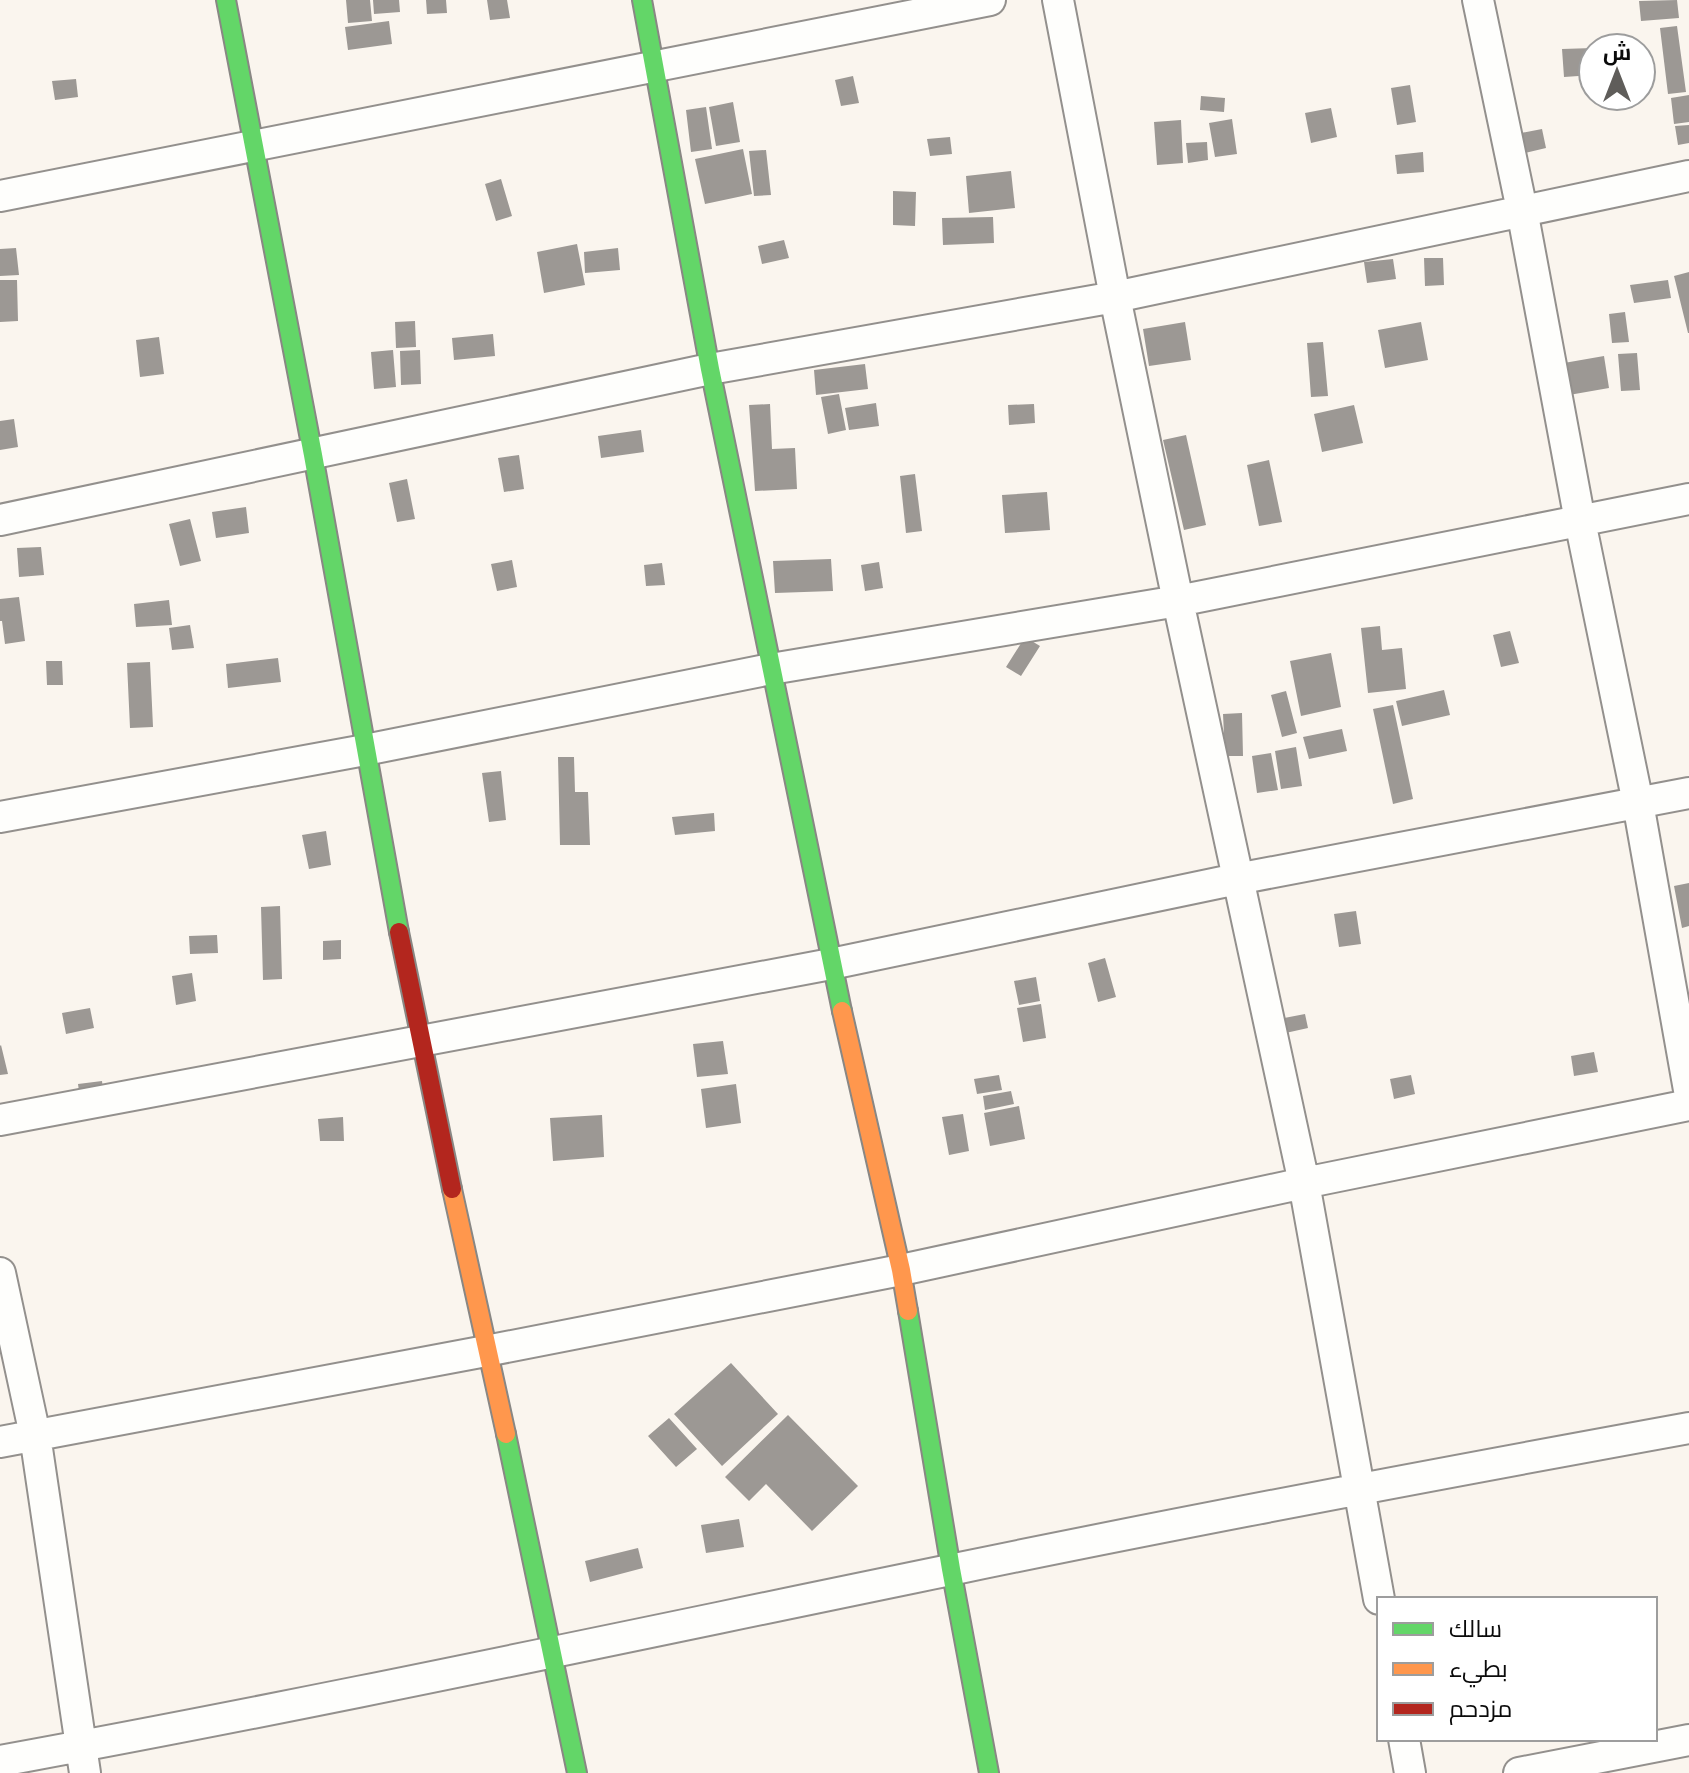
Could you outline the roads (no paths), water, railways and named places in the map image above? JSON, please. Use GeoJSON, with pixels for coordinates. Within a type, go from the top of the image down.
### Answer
{"type":"FeatureCollection","features":[{"type":"Feature","properties":{"kind":"street"},"geometry":{"type":"LineString","coordinates":[[226,0],[421,1042],[486,1351],[555,1653],[577,1773]]}},
{"type":"Feature","properties":{"kind":"street"},"geometry":{"type":"LineString","coordinates":[[642,0],[710,369],[831,964],[901,1270],[989,1773]]}},
{"type":"Feature","properties":{"kind":"street"},"geometry":{"type":"LineString","coordinates":[[0,196],[990,0]]}},
{"type":"Feature","properties":{"kind":"street"},"geometry":{"type":"LineString","coordinates":[[1058,0],[1178,601],[1304,1183],[1379,1597]]}},
{"type":"Feature","properties":{"kind":"street"},"geometry":{"type":"LineString","coordinates":[[1478,0],[1638,803],[1689,1090]]}},
{"type":"Feature","properties":{"kind":"street"},"geometry":{"type":"LineString","coordinates":[[0,520],[710,369],[1115,297],[1689,176]]}},
{"type":"Feature","properties":{"kind":"street"},"geometry":{"type":"LineString","coordinates":[[0,817],[365,750],[771,669],[1178,601],[1689,499]]}},
{"type":"Feature","properties":{"kind":"street"},"geometry":{"type":"LineString","coordinates":[[0,1120],[831,964],[1237,879],[1689,793]]}},
{"type":"Feature","properties":{"kind":"street"},"geometry":{"type":"LineString","coordinates":[[0,1442],[901,1270],[1304,1183],[1689,1105]]}},
{"type":"Feature","properties":{"kind":"street"},"geometry":{"type":"LineString","coordinates":[[0,1273],[35,1435],[82,1760]]}},
{"type":"Feature","properties":{"kind":"street"},"geometry":{"type":"LineString","coordinates":[[0,1761],[82,1760],[555,1653],[951,1569],[1360,1488],[1689,1428]]}},
{"type":"Feature","properties":{"kind":"street"},"geometry":{"type":"LineString","coordinates":[[1519,1773],[1689,1740]]}},
{"type":"Feature","properties":{"kind":"street"},"geometry":{"type":"LineString","coordinates":[[1404,1741],[1410,1773]]}}]}
